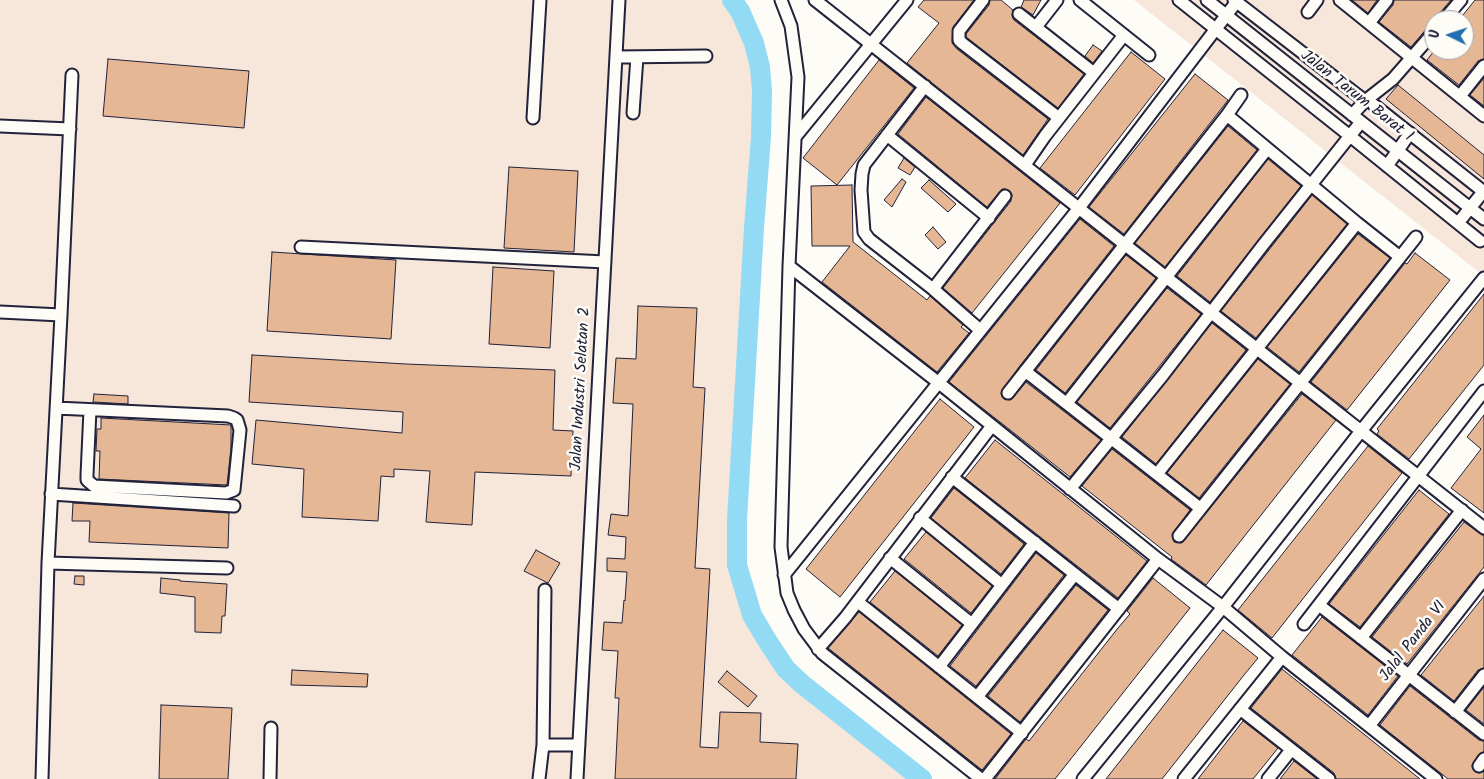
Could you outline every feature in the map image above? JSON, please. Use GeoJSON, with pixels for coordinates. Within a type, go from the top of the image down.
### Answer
{"type":"FeatureCollection","features":[{"type":"Feature","properties":{"kind":"street"},"geometry":{"type":"LineString","coordinates":[[533,118],[540,0]]}},
{"type":"Feature","properties":{"kind":"street","name":"Jalan Industri Selatan 2"},"geometry":{"type":"LineString","coordinates":[[577,779],[619,0]]}},
{"type":"Feature","properties":{"kind":"street"},"geometry":{"type":"LineString","coordinates":[[781,0],[791,26],[796,49],[798,77],[788,266],[780,546],[784,575],[794,610],[818,649],[981,779]]}},
{"type":"Feature","properties":{"kind":"street"},"geometry":{"type":"LineString","coordinates":[[815,0],[1484,528]]}},
{"type":"Feature","properties":{"kind":"street"},"geometry":{"type":"LineString","coordinates":[[796,136],[907,0]]}},
{"type":"Feature","properties":{"kind":"street"},"geometry":{"type":"LineString","coordinates":[[983,0],[959,31],[959,40],[1059,118]]}},
{"type":"Feature","properties":{"kind":"street"},"geometry":{"type":"LineString","coordinates":[[1036,27],[1057,0]]}},
{"type":"Feature","properties":{"kind":"street"},"geometry":{"type":"LineString","coordinates":[[1080,0],[1150,55]]}},
{"type":"Feature","properties":{"kind":"street"},"geometry":{"type":"LineString","coordinates":[[1179,0],[1480,242]]}},
{"type":"Feature","properties":{"kind":"street"},"geometry":{"type":"LineString","coordinates":[[1195,13],[1206,0]]}},
{"type":"Feature","properties":{"kind":"street","name":"Jalan Tarum Barat 1"},"geometry":{"type":"LineString","coordinates":[[1206,0],[1484,219]]}},
{"type":"Feature","properties":{"kind":"street"},"geometry":{"type":"LineString","coordinates":[[1308,12],[1317,0]]}},
{"type":"Feature","properties":{"kind":"street"},"geometry":{"type":"LineString","coordinates":[[1340,0],[1484,116]]}},
{"type":"Feature","properties":{"kind":"street"},"geometry":{"type":"LineString","coordinates":[[1369,23],[1387,0]]}},
{"type":"Feature","properties":{"kind":"street"},"geometry":{"type":"LineString","coordinates":[[1452,10],[1461,0]]}},
{"type":"Feature","properties":{"kind":"street"},"geometry":{"type":"LineString","coordinates":[[784,575],[1079,208],[1236,1],[1349,89],[1410,133],[1484,192],[1458,223]]}},
{"type":"Feature","properties":{"kind":"street"},"geometry":{"type":"LineString","coordinates":[[1019,14],[1094,73]]}},
{"type":"Feature","properties":{"kind":"street"},"geometry":{"type":"LineString","coordinates":[[1240,49],[1263,22]]}},
{"type":"Feature","properties":{"kind":"street"},"geometry":{"type":"LineString","coordinates":[[1025,165],[1124,35]]}},
{"type":"Feature","properties":{"kind":"street"},"geometry":{"type":"LineString","coordinates":[[1263,67],[1285,39]]}},
{"type":"Feature","properties":{"kind":"street"},"geometry":{"type":"LineString","coordinates":[[1070,489],[1163,375],[1350,136],[1357,118],[1424,44]]}},
{"type":"Feature","properties":{"kind":"street"},"geometry":{"type":"LineString","coordinates":[[633,113],[637,56]]}},
{"type":"Feature","properties":{"kind":"street"},"geometry":{"type":"LineString","coordinates":[[616,57],[706,56]]}},
{"type":"Feature","properties":{"kind":"street"},"geometry":{"type":"LineString","coordinates":[[1288,87],[1310,58]]}},
{"type":"Feature","properties":{"kind":"street"},"geometry":{"type":"LineString","coordinates":[[1460,96],[1484,66]]}},
{"type":"Feature","properties":{"kind":"street"},"geometry":{"type":"LineString","coordinates":[[42,779],[48,563],[62,315],[72,75]]}},
{"type":"Feature","properties":{"kind":"street"},"geometry":{"type":"LineString","coordinates":[[924,86],[864,165],[861,190],[864,232],[869,239],[933,289],[980,330]]}},
{"type":"Feature","properties":{"kind":"street"},"geometry":{"type":"LineString","coordinates":[[1327,118],[1349,89]]}},
{"type":"Feature","properties":{"kind":"street"},"geometry":{"type":"LineString","coordinates":[[1008,393],[1241,95]]}},
{"type":"Feature","properties":{"kind":"street"},"geometry":{"type":"LineString","coordinates":[[1227,115],[1357,223],[1400,256]]}},
{"type":"Feature","properties":{"kind":"street"},"geometry":{"type":"LineString","coordinates":[[0,126],[70,129]]}},
{"type":"Feature","properties":{"kind":"street"},"geometry":{"type":"LineString","coordinates":[[1387,166],[1410,133]]}},
{"type":"Feature","properties":{"kind":"street"},"geometry":{"type":"LineString","coordinates":[[887,135],[988,218]]}},
{"type":"Feature","properties":{"kind":"street"},"geometry":{"type":"LineString","coordinates":[[1067,403],[1267,149]]}},
{"type":"Feature","properties":{"kind":"street"},"geometry":{"type":"LineString","coordinates":[[933,289],[1005,196]]}},
{"type":"Feature","properties":{"kind":"street"},"geometry":{"type":"LineString","coordinates":[[1157,474],[1357,223]]}},
{"type":"Feature","properties":{"kind":"street"},"geometry":{"type":"LineString","coordinates":[[1179,536],[1416,237]]}},
{"type":"Feature","properties":{"kind":"street"},"geometry":{"type":"LineString","coordinates":[[300,247],[605,262]]}},
{"type":"Feature","properties":{"kind":"street"},"geometry":{"type":"LineString","coordinates":[[788,266],[1158,559],[1223,607],[1282,657],[1436,779]]}},
{"type":"Feature","properties":{"kind":"street"},"geometry":{"type":"LineString","coordinates":[[1083,779],[1223,607],[1484,278]]}},
{"type":"Feature","properties":{"kind":"street"},"geometry":{"type":"LineString","coordinates":[[0,312],[62,315]]}},
{"type":"Feature","properties":{"kind":"street"},"geometry":{"type":"LineString","coordinates":[[1025,371],[1200,508]]}},
{"type":"Feature","properties":{"kind":"street"},"geometry":{"type":"LineString","coordinates":[[1304,624],[1418,476],[1482,398]]}},
{"type":"Feature","properties":{"kind":"street"},"geometry":{"type":"LineString","coordinates":[[56,408],[234,418],[237,420],[240,430],[234,490],[226,493],[94,486],[87,480],[90,410]]}},
{"type":"Feature","properties":{"kind":"street"},"geometry":{"type":"LineString","coordinates":[[818,649],[858,602],[991,426]]}},
{"type":"Feature","properties":{"kind":"street"},"geometry":{"type":"LineString","coordinates":[[952,477],[1119,609]]}},
{"type":"Feature","properties":{"kind":"street"},"geometry":{"type":"LineString","coordinates":[[51,494],[234,506]]}},
{"type":"Feature","properties":{"kind":"street"},"geometry":{"type":"LineString","coordinates":[[1361,638],[1462,510]]}},
{"type":"Feature","properties":{"kind":"street"},"geometry":{"type":"LineString","coordinates":[[920,518],[1002,585]]}},
{"type":"Feature","properties":{"kind":"street"},"geometry":{"type":"LineString","coordinates":[[938,667],[1035,542]]}},
{"type":"Feature","properties":{"kind":"street"},"geometry":{"type":"LineString","coordinates":[[890,558],[972,624]]}},
{"type":"Feature","properties":{"kind":"street"},"geometry":{"type":"LineString","coordinates":[[985,779],[1158,559]]}},
{"type":"Feature","properties":{"kind":"street"},"geometry":{"type":"LineString","coordinates":[[48,563],[226,568]]}},
{"type":"Feature","properties":{"kind":"street"},"geometry":{"type":"LineString","coordinates":[[977,697],[1075,574]]}},
{"type":"Feature","properties":{"kind":"street","name":"Jalal Panda VI"},"geometry":{"type":"LineString","coordinates":[[1369,726],[1484,579]]}},
{"type":"Feature","properties":{"kind":"street"},"geometry":{"type":"LineString","coordinates":[[539,779],[542,745],[545,590]]}},
{"type":"Feature","properties":{"kind":"street"},"geometry":{"type":"LineString","coordinates":[[858,602],[1022,733]]}},
{"type":"Feature","properties":{"kind":"street"},"geometry":{"type":"LineString","coordinates":[[1319,605],[1484,734]]}},
{"type":"Feature","properties":{"kind":"street"},"geometry":{"type":"LineString","coordinates":[[1184,779],[1282,657]]}},
{"type":"Feature","properties":{"kind":"street"},"geometry":{"type":"LineString","coordinates":[[1456,712],[1484,675]]}},
{"type":"Feature","properties":{"kind":"street"},"geometry":{"type":"LineString","coordinates":[[1240,709],[1329,779]]}},
{"type":"Feature","properties":{"kind":"street"},"geometry":{"type":"LineString","coordinates":[[270,779],[271,728]]}},
{"type":"Feature","properties":{"kind":"street"},"geometry":{"type":"LineString","coordinates":[[542,745],[578,745]]}},
{"type":"Feature","properties":{"kind":"street"},"geometry":{"type":"LineString","coordinates":[[1268,779],[1291,750]]}},
{"type":"Feature","properties":{"kind":"shaded area"},"geometry":{"type":"Polygon","coordinates":[[[0,0],[730,0],[740,11],[754,43],[762,91],[737,565],[752,615],[776,654],[793,675],[924,779],[0,779],[0,0]]]}},
{"type":"Feature","properties":{"kind":"shaded area"},"geometry":{"type":"Polygon","coordinates":[[[1134,0],[1361,0],[1424,44],[1424,60],[1447,60],[1484,86],[1484,276],[1134,0]]]}},
{"type":"Feature","properties":{"kind":"building"},"geometry":{"type":"Polygon","coordinates":[[[924,0],[974,0],[953,27],[952,43],[957,49],[1048,119],[1023,155],[907,63],[939,23],[918,7],[924,0]]]}},
{"type":"Feature","properties":{"kind":"building"},"geometry":{"type":"Polygon","coordinates":[[[990,0],[1001,0],[1013,10],[1012,16],[1014,20],[1084,74],[1058,108],[966,37],[966,34],[989,5],[990,0]]]}},
{"type":"Feature","properties":{"kind":"building"},"geometry":{"type":"Polygon","coordinates":[[[1024,0],[1041,0],[1033,15],[1021,7],[1024,0]]]}},
{"type":"Feature","properties":{"kind":"building"},"geometry":{"type":"Polygon","coordinates":[[[1352,0],[1377,0],[1368,13],[1352,0]]]}},
{"type":"Feature","properties":{"kind":"building"},"geometry":{"type":"Polygon","coordinates":[[[1394,0],[1451,0],[1442,10],[1424,10],[1424,32],[1411,47],[1379,22],[1393,5],[1394,0]]]}},
{"type":"Feature","properties":{"kind":"building"},"geometry":{"type":"Polygon","coordinates":[[[1475,0],[1484,0],[1484,59],[1478,61],[1459,85],[1427,60],[1474,60],[1474,10],[1467,10],[1475,0]]]}},
{"type":"Feature","properties":{"kind":"building"},"geometry":{"type":"Polygon","coordinates":[[[1093,45],[1102,51],[1093,63],[1085,56],[1093,45]]]}},
{"type":"Feature","properties":{"kind":"building"},"geometry":{"type":"Polygon","coordinates":[[[1131,52],[1165,79],[1075,195],[1040,168],[1131,52]]]}},
{"type":"Feature","properties":{"kind":"building"},"geometry":{"type":"Polygon","coordinates":[[[108,59],[249,71],[244,128],[103,116],[108,59]]]}},
{"type":"Feature","properties":{"kind":"building"},"geometry":{"type":"Polygon","coordinates":[[[879,60],[914,88],[837,185],[803,158],[879,60]]]}},
{"type":"Feature","properties":{"kind":"building"},"geometry":{"type":"Polygon","coordinates":[[[1195,74],[1228,100],[1124,234],[1089,207],[1195,74]]]}},
{"type":"Feature","properties":{"kind":"building"},"geometry":{"type":"Polygon","coordinates":[[[1484,78],[1484,106],[1470,95],[1484,78]]]}},
{"type":"Feature","properties":{"kind":"building"},"geometry":{"type":"Polygon","coordinates":[[[1398,85],[1484,155],[1484,179],[1386,99],[1398,85]]]}},
{"type":"Feature","properties":{"kind":"building"},"geometry":{"type":"Polygon","coordinates":[[[926,97],[1060,203],[972,313],[943,288],[1011,201],[1012,194],[1006,189],[1002,189],[987,207],[898,134],[926,97]]]}},
{"type":"Feature","properties":{"kind":"building"},"geometry":{"type":"Polygon","coordinates":[[[1228,126],[1257,150],[1165,267],[1135,243],[1228,126]]]}},
{"type":"Feature","properties":{"kind":"building"},"geometry":{"type":"Polygon","coordinates":[[[904,158],[915,167],[910,175],[898,168],[904,158]]]}},
{"type":"Feature","properties":{"kind":"building"},"geometry":{"type":"Polygon","coordinates":[[[1268,159],[1301,186],[1210,302],[1177,276],[1268,159]]]}},
{"type":"Feature","properties":{"kind":"building"},"geometry":{"type":"Polygon","coordinates":[[[509,167],[578,171],[574,252],[504,248],[509,167]]]}},
{"type":"Feature","properties":{"kind":"building"},"geometry":{"type":"Polygon","coordinates":[[[902,179],[906,182],[892,207],[884,200],[902,179]]]}},
{"type":"Feature","properties":{"kind":"building"},"geometry":{"type":"Polygon","coordinates":[[[929,180],[956,204],[948,212],[921,188],[929,180]]]}},
{"type":"Feature","properties":{"kind":"building"},"geometry":{"type":"Polygon","coordinates":[[[852,185],[853,242],[927,300],[930,296],[963,325],[961,327],[969,333],[937,372],[822,282],[850,246],[812,246],[811,186],[852,185]]]}},
{"type":"Feature","properties":{"kind":"building"},"geometry":{"type":"Polygon","coordinates":[[[1312,195],[1347,224],[1256,338],[1221,311],[1312,195]]]}},
{"type":"Feature","properties":{"kind":"building"},"geometry":{"type":"Polygon","coordinates":[[[1080,219],[1114,246],[1001,392],[1004,399],[1011,400],[1026,382],[1101,440],[1070,477],[949,382],[1080,219]]]}},
{"type":"Feature","properties":{"kind":"building"},"geometry":{"type":"Polygon","coordinates":[[[933,227],[946,242],[938,249],[925,235],[933,227]]]}},
{"type":"Feature","properties":{"kind":"building"},"geometry":{"type":"Polygon","coordinates":[[[1358,234],[1390,258],[1299,372],[1267,347],[1358,234]]]}},
{"type":"Feature","properties":{"kind":"building"},"geometry":{"type":"Polygon","coordinates":[[[272,252],[396,260],[391,339],[267,331],[272,252]]]}},
{"type":"Feature","properties":{"kind":"building"},"geometry":{"type":"Polygon","coordinates":[[[1415,253],[1450,280],[1347,410],[1311,382],[1405,263],[1407,264],[1415,253]]]}},
{"type":"Feature","properties":{"kind":"building"},"geometry":{"type":"Polygon","coordinates":[[[1126,255],[1156,278],[1065,393],[1036,370],[1126,255]]]}},
{"type":"Feature","properties":{"kind":"building"},"geometry":{"type":"Polygon","coordinates":[[[493,267],[554,271],[550,348],[489,344],[493,267]]]}},
{"type":"Feature","properties":{"kind":"building"},"geometry":{"type":"Polygon","coordinates":[[[1167,288],[1201,314],[1110,428],[1077,402],[1167,288]]]}},
{"type":"Feature","properties":{"kind":"building"},"geometry":{"type":"Polygon","coordinates":[[[1484,294],[1484,365],[1409,459],[1377,434],[1379,431],[1377,429],[1484,294]]]}},
{"type":"Feature","properties":{"kind":"building"},"geometry":{"type":"Polygon","coordinates":[[[638,306],[697,308],[693,387],[705,388],[695,568],[710,569],[700,747],[718,748],[720,712],[761,713],[760,742],[798,744],[796,779],[615,779],[619,698],[615,698],[618,651],[602,650],[604,622],[622,623],[625,601],[627,572],[607,571],[607,558],[625,559],[626,537],[608,535],[611,514],[628,516],[633,404],[613,403],[616,358],[636,359],[638,306]]]}},
{"type":"Feature","properties":{"kind":"building"},"geometry":{"type":"Polygon","coordinates":[[[1212,323],[1246,350],[1156,464],[1122,437],[1212,323]]]}},
{"type":"Feature","properties":{"kind":"building"},"geometry":{"type":"Polygon","coordinates":[[[252,355],[555,370],[553,430],[573,431],[571,476],[475,472],[472,525],[426,522],[430,471],[394,469],[394,477],[381,476],[378,521],[302,517],[304,469],[252,464],[256,420],[402,433],[403,412],[249,402],[252,355]]]}},
{"type":"Feature","properties":{"kind":"building"},"geometry":{"type":"Polygon","coordinates":[[[1258,359],[1290,384],[1199,498],[1167,473],[1258,359]]]}},
{"type":"Feature","properties":{"kind":"building"},"geometry":{"type":"Polygon","coordinates":[[[94,394],[128,396],[128,404],[93,402],[94,394]]]}},
{"type":"Feature","properties":{"kind":"building"},"geometry":{"type":"Polygon","coordinates":[[[1302,394],[1336,420],[1206,585],[1171,559],[1172,557],[1082,486],[1112,449],[1190,510],[1172,534],[1174,542],[1182,543],[1302,394]]]}},
{"type":"Feature","properties":{"kind":"building"},"geometry":{"type":"Polygon","coordinates":[[[940,399],[974,427],[840,597],[806,569],[940,399]]]}},
{"type":"Feature","properties":{"kind":"building"},"geometry":{"type":"Polygon","coordinates":[[[1484,415],[1484,513],[1451,488],[1481,449],[1467,437],[1484,415]]]}},
{"type":"Feature","properties":{"kind":"building"},"geometry":{"type":"Polygon","coordinates":[[[101,418],[231,425],[231,448],[227,485],[99,479],[100,451],[96,451],[97,429],[101,429],[101,418]]]}},
{"type":"Feature","properties":{"kind":"building"},"geometry":{"type":"Polygon","coordinates":[[[995,440],[1147,561],[1118,598],[965,478],[995,440]]]}},
{"type":"Feature","properties":{"kind":"building"},"geometry":{"type":"Polygon","coordinates":[[[1368,446],[1402,473],[1272,638],[1238,610],[1368,446]]]}},
{"type":"Feature","properties":{"kind":"building"},"geometry":{"type":"Polygon","coordinates":[[[954,488],[1024,544],[1001,574],[931,518],[954,488]]]}},
{"type":"Feature","properties":{"kind":"building"},"geometry":{"type":"Polygon","coordinates":[[[1419,490],[1449,514],[1360,627],[1329,604],[1419,490]]]}},
{"type":"Feature","properties":{"kind":"building"},"geometry":{"type":"Polygon","coordinates":[[[73,503],[229,513],[228,548],[89,542],[90,521],[72,521],[73,503]]]}},
{"type":"Feature","properties":{"kind":"building"},"geometry":{"type":"Polygon","coordinates":[[[1464,522],[1484,536],[1484,567],[1407,664],[1372,637],[1464,522]]]}},
{"type":"Feature","properties":{"kind":"building"},"geometry":{"type":"Polygon","coordinates":[[[926,532],[992,586],[971,613],[904,559],[926,532]]]}},
{"type":"Feature","properties":{"kind":"building"},"geometry":{"type":"Polygon","coordinates":[[[536,550],[560,563],[548,583],[524,571],[536,550]]]}},
{"type":"Feature","properties":{"kind":"building"},"geometry":{"type":"Polygon","coordinates":[[[1036,553],[1064,575],[976,686],[950,666],[1036,553]]]}},
{"type":"Feature","properties":{"kind":"building"},"geometry":{"type":"Polygon","coordinates":[[[895,571],[962,625],[938,656],[870,602],[895,571]]]}},
{"type":"Feature","properties":{"kind":"building"},"geometry":{"type":"Polygon","coordinates":[[[75,576],[84,576],[84,585],[74,584],[75,576]]]}},
{"type":"Feature","properties":{"kind":"building"},"geometry":{"type":"Polygon","coordinates":[[[161,578],[227,584],[225,616],[222,616],[221,633],[195,632],[195,597],[160,593],[161,578]]]}},
{"type":"Feature","properties":{"kind":"building"},"geometry":{"type":"Polygon","coordinates":[[[1153,578],[1190,608],[1055,779],[995,779],[1026,739],[1029,741],[1130,614],[1127,611],[1153,578]]]}},
{"type":"Feature","properties":{"kind":"building"},"geometry":{"type":"Polygon","coordinates":[[[1076,585],[1108,610],[1020,722],[988,696],[1076,585]]]}},
{"type":"Feature","properties":{"kind":"building"},"geometry":{"type":"Polygon","coordinates":[[[1484,596],[1484,668],[1478,670],[1454,701],[1421,675],[1484,596]]]}},
{"type":"Feature","properties":{"kind":"building"},"geometry":{"type":"Polygon","coordinates":[[[859,612],[1011,734],[982,770],[828,648],[859,612]]]}},
{"type":"Feature","properties":{"kind":"building"},"geometry":{"type":"Polygon","coordinates":[[[1322,617],[1398,676],[1368,715],[1292,655],[1322,617]]]}},
{"type":"Feature","properties":{"kind":"building"},"geometry":{"type":"Polygon","coordinates":[[[1223,630],[1258,658],[1162,779],[1106,779],[1223,630]]]}},
{"type":"Feature","properties":{"kind":"building"},"geometry":{"type":"Polygon","coordinates":[[[1282,669],[1420,779],[1336,779],[1334,773],[1251,708],[1282,669]]]}},
{"type":"Feature","properties":{"kind":"building"},"geometry":{"type":"Polygon","coordinates":[[[292,670],[368,674],[367,687],[291,685],[292,670]]]}},
{"type":"Feature","properties":{"kind":"building"},"geometry":{"type":"Polygon","coordinates":[[[727,671],[757,696],[748,707],[718,682],[727,671]]]}},
{"type":"Feature","properties":{"kind":"building"},"geometry":{"type":"Polygon","coordinates":[[[1410,686],[1479,740],[1484,741],[1484,752],[1478,755],[1472,766],[1475,772],[1484,771],[1484,779],[1448,779],[1380,725],[1410,686]]]}},
{"type":"Feature","properties":{"kind":"building"},"geometry":{"type":"Polygon","coordinates":[[[1484,687],[1484,724],[1466,710],[1484,687]]]}},
{"type":"Feature","properties":{"kind":"building"},"geometry":{"type":"Polygon","coordinates":[[[161,705],[232,708],[228,779],[159,779],[161,705]]]}},
{"type":"Feature","properties":{"kind":"building"},"geometry":{"type":"Polygon","coordinates":[[[1243,721],[1278,748],[1253,779],[1198,779],[1243,721]]]}},
{"type":"Feature","properties":{"kind":"building"},"geometry":{"type":"Polygon","coordinates":[[[1294,761],[1317,779],[1280,779],[1294,761]]]}},
{"type":"Feature","properties":{"kind":"waterway"},"geometry":{"type":"LineString","coordinates":[[732,0],[740,11],[754,43],[760,67],[762,91],[761,137],[737,520],[737,565],[752,615],[786,669],[802,684],[922,779]]}}]}
